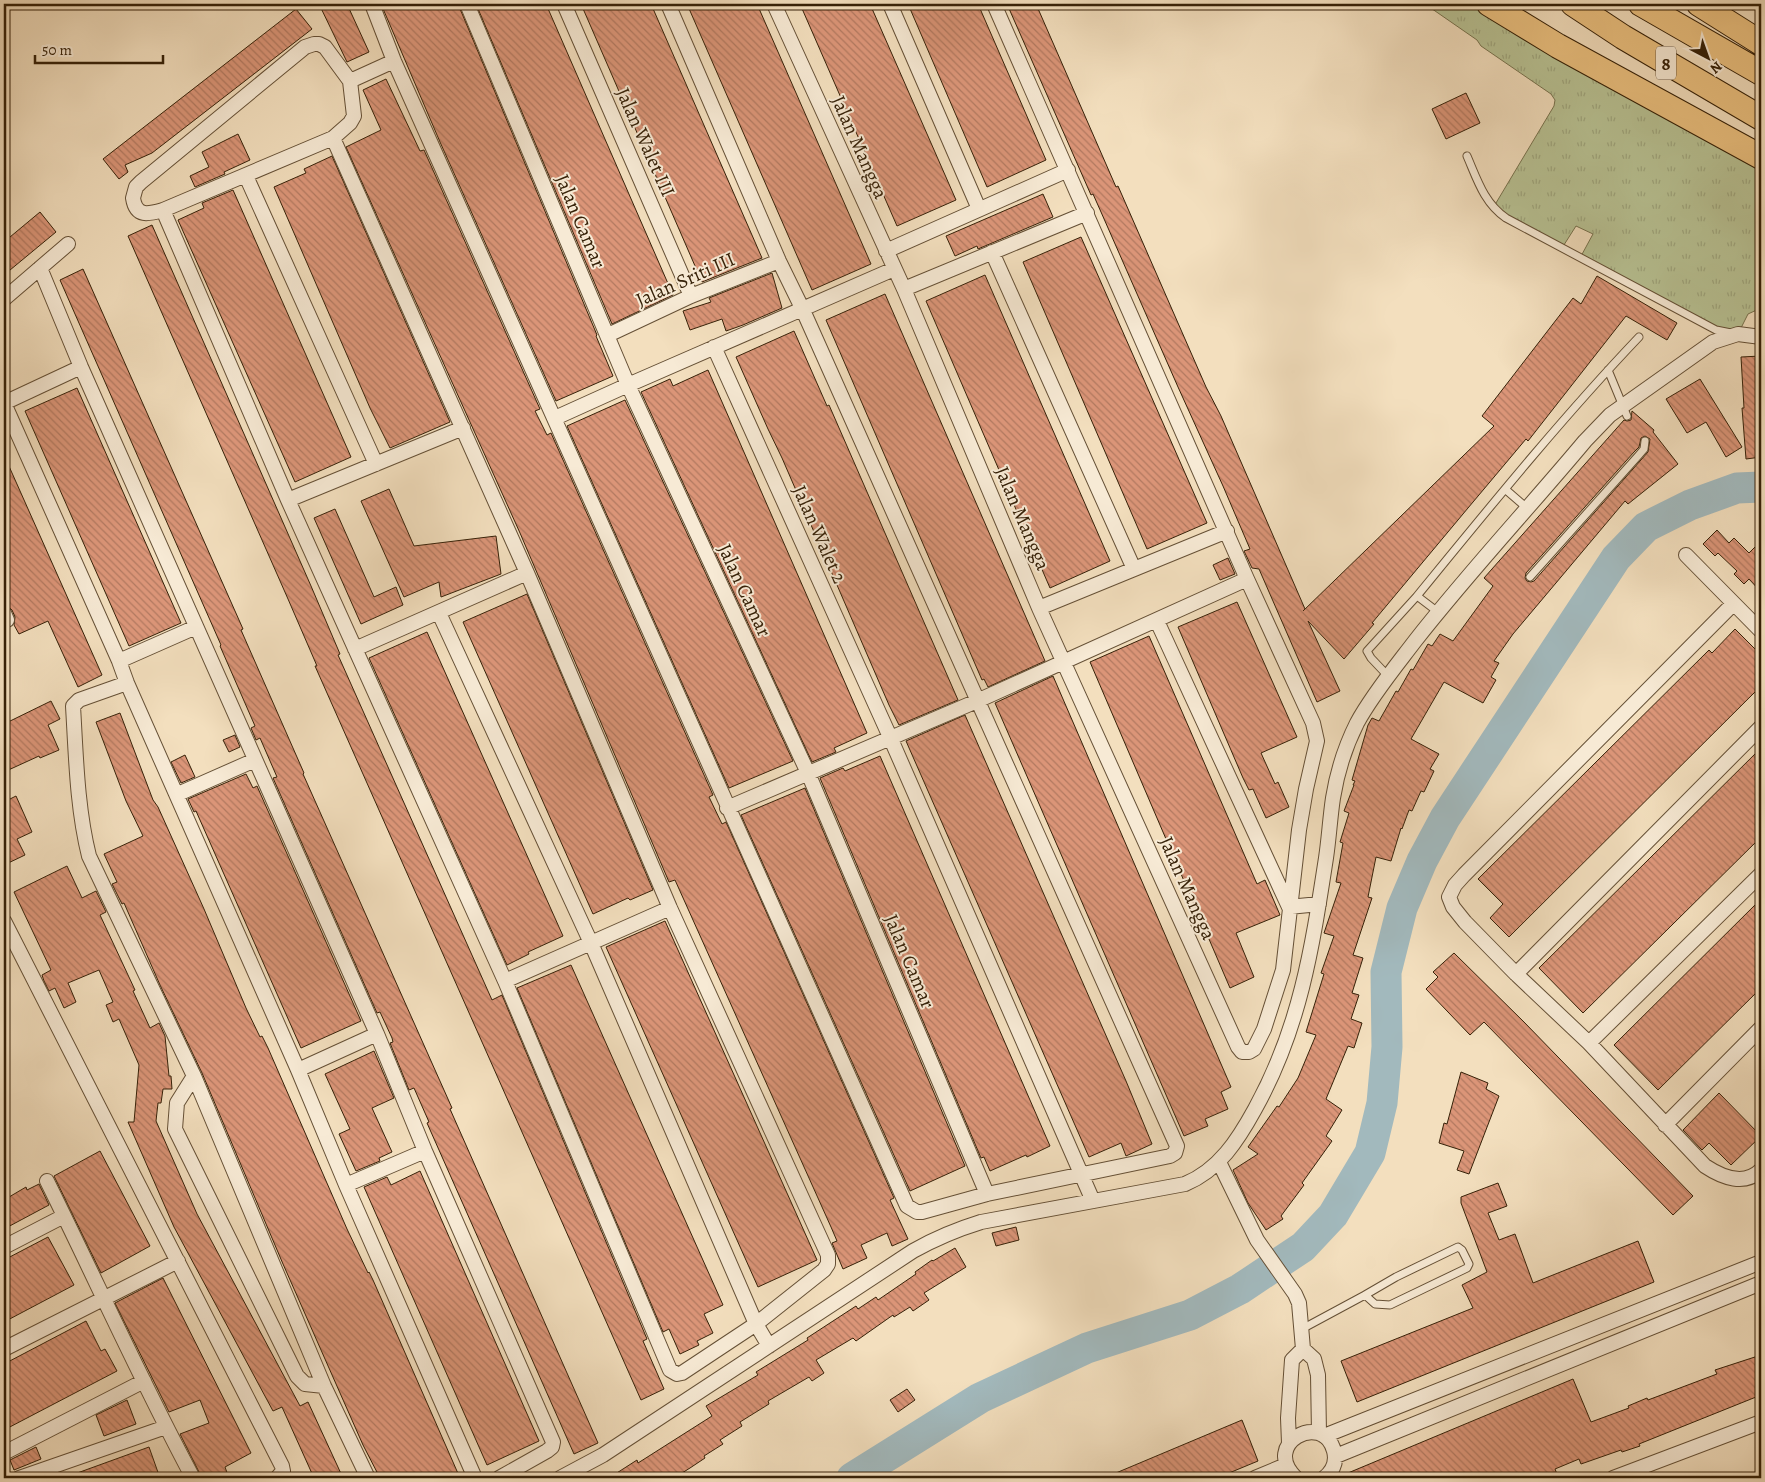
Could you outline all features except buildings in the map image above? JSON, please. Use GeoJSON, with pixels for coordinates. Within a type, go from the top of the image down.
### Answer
{"type":"FeatureCollection","features":[{"type":"Feature","properties":{"kind":"highway"},"geometry":{"type":"LineString","coordinates":[[1489,4],[1558,46],[1761,157]]}},
{"type":"Feature","properties":{"kind":"highway","name":"8"},"geometry":{"type":"LineString","coordinates":[[1573,4],[1632,42],[1761,118]]}},
{"type":"Feature","properties":{"kind":"highway","name":"8"},"geometry":{"type":"LineString","coordinates":[[1641,4],[1761,73]]}},
{"type":"Feature","properties":{"kind":"highway"},"geometry":{"type":"LineString","coordinates":[[1699,4],[1761,43]]}},
{"type":"Feature","properties":{"kind":"street"},"geometry":{"type":"LineString","coordinates":[[372,4],[394,61],[555,418],[727,808],[907,1206],[917,1212],[922,1212],[987,1194],[1170,1156],[1175,1153],[1177,1146],[802,308],[779,261],[668,4]]}},
{"type":"Feature","properties":{"kind":"street","name":"Jalan Camar"},"geometry":{"type":"LineString","coordinates":[[467,4],[628,385],[808,774],[987,1194]]}},
{"type":"Feature","properties":{"kind":"street","name":"Jalan Walet III"},"geometry":{"type":"LineString","coordinates":[[564,4],[691,296]]}},
{"type":"Feature","properties":{"kind":"street","name":"Jalan Mangga"},"geometry":{"type":"LineString","coordinates":[[774,4],[904,289],[1039,608],[1238,1047],[1242,1052],[1249,1052],[1254,1049],[1264,1029],[1282,970],[1289,907]]}},
{"type":"Feature","properties":{"kind":"street"},"geometry":{"type":"LineString","coordinates":[[890,4],[978,209]]}},
{"type":"Feature","properties":{"kind":"street"},"geometry":{"type":"LineString","coordinates":[[994,4],[1247,580],[1313,723],[1317,741],[1306,789],[1289,907]]}},
{"type":"Feature","properties":{"kind":"street"},"geometry":{"type":"LineString","coordinates":[[319,44],[325,48],[350,81],[354,116],[350,123],[333,138],[163,210],[145,214],[135,206],[133,194],[140,182],[305,47],[319,44]]}},
{"type":"Feature","properties":{"kind":"street"},"geometry":{"type":"LineString","coordinates":[[350,81],[394,61]]}},
{"type":"Feature","properties":{"kind":"street"},"geometry":{"type":"LineString","coordinates":[[163,210],[288,500],[505,981],[670,1370],[677,1374],[682,1373],[756,1324],[824,1270],[829,1260],[670,908],[527,573],[333,138]]}},
{"type":"Feature","properties":{"kind":"street"},"geometry":{"type":"LineString","coordinates":[[886,251],[1068,170]]}},
{"type":"Feature","properties":{"kind":"street"},"geometry":{"type":"LineString","coordinates":[[246,176],[376,464]]}},
{"type":"Feature","properties":{"kind":"street"},"geometry":{"type":"LineString","coordinates":[[904,289],[1087,213]]}},
{"type":"Feature","properties":{"kind":"street"},"geometry":{"type":"LineString","coordinates":[[4,300],[68,244]]}},
{"type":"Feature","properties":{"kind":"street"},"geometry":{"type":"LineString","coordinates":[[992,252],[1134,570]]}},
{"type":"Feature","properties":{"kind":"street","name":"Jalan Sriti III"},"geometry":{"type":"LineString","coordinates":[[608,335],[691,296],[779,261]]}},
{"type":"Feature","properties":{"kind":"street"},"geometry":{"type":"LineString","coordinates":[[40,268],[81,367],[377,1034],[425,1151],[553,1442],[552,1447],[517,1474],[499,1478]]}},
{"type":"Feature","properties":{"kind":"street"},"geometry":{"type":"LineString","coordinates":[[555,418],[714,346],[894,268]]}},
{"type":"Feature","properties":{"kind":"street"},"geometry":{"type":"LineString","coordinates":[[560,1478],[603,1455],[913,1251],[954,1230],[981,1222],[1185,1184],[1197,1179],[1220,1162],[1249,1121],[1266,1090],[1284,1049],[1299,1004],[1310,959],[1329,841],[1333,797],[1342,763],[1358,723],[1388,676],[1438,612],[1585,441],[1610,415],[1625,411],[1713,342],[1738,334],[1761,337]]}},
{"type":"Feature","properties":{"kind":"street","name":"Jalan Walet 2"},"geometry":{"type":"LineString","coordinates":[[714,346],[890,738],[1093,1201]]}},
{"type":"Feature","properties":{"kind":"street"},"geometry":{"type":"LineString","coordinates":[[81,367],[4,403],[178,794],[475,1478]]}},
{"type":"Feature","properties":{"kind":"street"},"geometry":{"type":"LineString","coordinates":[[288,500],[463,428]]}},
{"type":"Feature","properties":{"kind":"street"},"geometry":{"type":"LineString","coordinates":[[1039,608],[1227,531]]}},
{"type":"Feature","properties":{"kind":"street"},"geometry":{"type":"LineString","coordinates":[[1686,555],[1761,630]]}},
{"type":"Feature","properties":{"kind":"street"},"geometry":{"type":"LineString","coordinates":[[355,649],[527,573]]}},
{"type":"Feature","properties":{"kind":"street"},"geometry":{"type":"LineString","coordinates":[[727,808],[1247,580]]}},
{"type":"Feature","properties":{"kind":"street"},"geometry":{"type":"LineString","coordinates":[[1733,604],[1455,885],[1449,897],[1458,913],[1516,974],[1589,1043],[1705,1166],[1712,1171],[1738,1180],[1750,1178],[1761,1170]]}},
{"type":"Feature","properties":{"kind":"street"},"geometry":{"type":"LineString","coordinates":[[438,613],[591,943],[756,1324],[769,1346]]}},
{"type":"Feature","properties":{"kind":"street"},"geometry":{"type":"LineString","coordinates":[[1158,620],[1289,907]]}},
{"type":"Feature","properties":{"kind":"street"},"geometry":{"type":"LineString","coordinates":[[119,661],[196,627]]}},
{"type":"Feature","properties":{"kind":"street"},"geometry":{"type":"LineString","coordinates":[[127,683],[79,700],[73,706],[86,843],[93,868],[194,1076],[324,1386],[368,1478]]}},
{"type":"Feature","properties":{"kind":"street"},"geometry":{"type":"LineString","coordinates":[[1516,974],[1761,727]]}},
{"type":"Feature","properties":{"kind":"street"},"geometry":{"type":"LineString","coordinates":[[178,794],[256,760]]}},
{"type":"Feature","properties":{"kind":"street"},"geometry":{"type":"LineString","coordinates":[[1589,1043],[1761,874]]}},
{"type":"Feature","properties":{"kind":"street"},"geometry":{"type":"LineString","coordinates":[[1289,907],[1319,904]]}},
{"type":"Feature","properties":{"kind":"street"},"geometry":{"type":"LineString","coordinates":[[505,981],[670,908]]}},
{"type":"Feature","properties":{"kind":"street"},"geometry":{"type":"LineString","coordinates":[[4,921],[282,1466],[283,1471],[277,1478]]}},
{"type":"Feature","properties":{"kind":"street"},"geometry":{"type":"LineString","coordinates":[[1665,1125],[1761,1028]]}},
{"type":"Feature","properties":{"kind":"street"},"geometry":{"type":"LineString","coordinates":[[298,1070],[377,1034]]}},
{"type":"Feature","properties":{"kind":"street"},"geometry":{"type":"LineString","coordinates":[[194,1076],[178,1103],[175,1129],[297,1376],[305,1384],[324,1386]]}},
{"type":"Feature","properties":{"kind":"street"},"geometry":{"type":"LineString","coordinates":[[346,1184],[425,1151]]}},
{"type":"Feature","properties":{"kind":"street"},"geometry":{"type":"LineString","coordinates":[[1220,1162],[1257,1240],[1295,1294],[1299,1303],[1302,1349],[1314,1359],[1318,1375],[1322,1434],[1333,1444],[1336,1456],[1334,1468],[1325,1478]]}},
{"type":"Feature","properties":{"kind":"street"},"geometry":{"type":"LineString","coordinates":[[47,1181],[193,1478]]}},
{"type":"Feature","properties":{"kind":"street"},"geometry":{"type":"LineString","coordinates":[[4,1247],[64,1216]]}},
{"type":"Feature","properties":{"kind":"street"},"geometry":{"type":"LineString","coordinates":[[4,1349],[178,1261]]}},
{"type":"Feature","properties":{"kind":"street"},"geometry":{"type":"LineString","coordinates":[[1289,1443],[1297,1435],[1308,1432],[1322,1434],[1761,1262]]}},
{"type":"Feature","properties":{"kind":"street"},"geometry":{"type":"LineString","coordinates":[[1336,1456],[1761,1283]]}},
{"type":"Feature","properties":{"kind":"street"},"geometry":{"type":"LineString","coordinates":[[1592,1329],[1600,1349]]}},
{"type":"Feature","properties":{"kind":"street"},"geometry":{"type":"LineString","coordinates":[[1296,1478],[1290,1473],[1285,1457],[1289,1443],[1288,1418],[1292,1360],[1302,1349]]}},
{"type":"Feature","properties":{"kind":"street"},"geometry":{"type":"LineString","coordinates":[[4,1453],[144,1380]]}},
{"type":"Feature","properties":{"kind":"street"},"geometry":{"type":"LineString","coordinates":[[1613,1478],[1761,1422]]}},
{"type":"Feature","properties":{"kind":"street"},"geometry":{"type":"LineString","coordinates":[[19,1478],[166,1426]]}},
{"type":"Feature","properties":{"kind":"street"},"geometry":{"type":"LineString","coordinates":[[1255,1478],[1286,1465]]}},
{"type":"Feature","properties":{"kind":"lane"},"geometry":{"type":"LineString","coordinates":[[1466,156],[1485,198],[1493,208],[1506,218],[1716,330],[1738,334]]}},
{"type":"Feature","properties":{"kind":"lane"},"geometry":{"type":"LineString","coordinates":[[1388,676],[1367,651],[1417,596],[1505,489],[1608,370],[1639,337]]}},
{"type":"Feature","properties":{"kind":"lane"},"geometry":{"type":"LineString","coordinates":[[1608,370],[1625,411]]}},
{"type":"Feature","properties":{"kind":"lane"},"geometry":{"type":"LineString","coordinates":[[1530,577],[1644,449],[1645,441]]}},
{"type":"Feature","properties":{"kind":"lane"},"geometry":{"type":"LineString","coordinates":[[1505,489],[1528,509]]}},
{"type":"Feature","properties":{"kind":"lane"},"geometry":{"type":"LineString","coordinates":[[1417,596],[1438,612]]}},
{"type":"Feature","properties":{"kind":"lane"},"geometry":{"type":"LineString","coordinates":[[1300,1330],[1410,1270],[1458,1247],[1462,1250],[1468,1264],[1467,1268],[1390,1305],[1375,1304],[1366,1295]]}},
{"type":"Feature","properties":{"kind":"green space"},"geometry":{"type":"Polygon","coordinates":[[[1425,4],[1489,4],[1761,157],[1761,308],[1748,314],[1738,334],[1716,330],[1580,258],[1593,234],[1576,226],[1562,248],[1493,208],[1554,106],[1555,100],[1551,94],[1481,46],[1477,40],[1425,4]]]}},
{"type":"Feature","properties":{"kind":"waterway"},"geometry":{"type":"LineString","coordinates":[[852,1478],[980,1398],[1087,1348],[1190,1315],[1240,1289],[1303,1247],[1333,1215],[1370,1153],[1382,1103],[1387,1047],[1386,972],[1402,908],[1422,861],[1445,818],[1616,558],[1646,527],[1690,505],[1737,488],[1761,487]]}}]}
